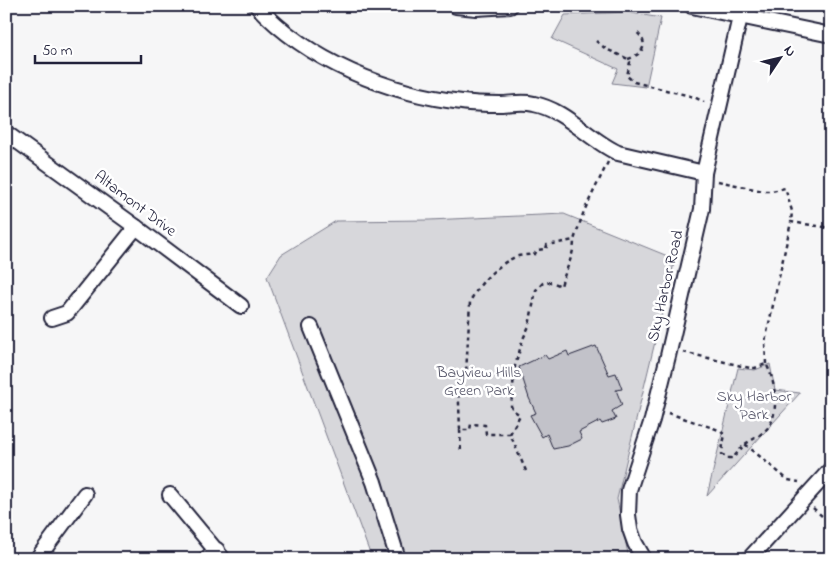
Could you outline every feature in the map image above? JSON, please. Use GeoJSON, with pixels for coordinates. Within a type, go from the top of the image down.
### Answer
{"type":"FeatureCollection","features":[{"type":"Feature","properties":{"kind":"street"},"geometry":{"type":"LineString","coordinates":[[257,6],[266,16],[290,35],[348,72],[401,90],[446,100],[484,104],[521,102],[535,104],[564,117],[607,148],[618,153],[704,173]]}},
{"type":"Feature","properties":{"kind":"street"},"geometry":{"type":"LineString","coordinates":[[456,6],[476,8],[510,6]]}},
{"type":"Feature","properties":{"kind":"street"},"geometry":{"type":"LineString","coordinates":[[692,6],[831,36]]}},
{"type":"Feature","properties":{"kind":"street","name":"Sky Harbor Road"},"geometry":{"type":"LineString","coordinates":[[644,559],[630,529],[628,515],[629,490],[652,420],[668,356],[702,209],[704,173],[740,17]]}},
{"type":"Feature","properties":{"kind":"street","name":"Altamont Drive"},"geometry":{"type":"LineString","coordinates":[[6,133],[241,306]]}},
{"type":"Feature","properties":{"kind":"street"},"geometry":{"type":"LineString","coordinates":[[52,318],[67,313],[136,227]]}},
{"type":"Feature","properties":{"kind":"street"},"geometry":{"type":"LineString","coordinates":[[311,326],[374,482],[398,559]]}},
{"type":"Feature","properties":{"kind":"street"},"geometry":{"type":"LineString","coordinates":[[748,559],[831,470]]}},
{"type":"Feature","properties":{"kind":"street"},"geometry":{"type":"LineString","coordinates":[[37,559],[85,494]]}},
{"type":"Feature","properties":{"kind":"street"},"geometry":{"type":"LineString","coordinates":[[170,495],[215,556]]}},
{"type":"Feature","properties":{"kind":"path"},"geometry":{"type":"LineString","coordinates":[[596,40],[606,49],[628,59],[635,57],[643,48],[642,35],[635,31]]}},
{"type":"Feature","properties":{"kind":"path"},"geometry":{"type":"LineString","coordinates":[[628,59],[630,62],[627,76],[634,82],[694,97],[704,102]]}},
{"type":"Feature","properties":{"kind":"path"},"geometry":{"type":"LineString","coordinates":[[510,434],[520,415],[512,410],[511,406],[515,366],[523,339],[530,326],[536,290],[543,283],[552,282],[561,286],[564,273],[573,254],[574,240],[584,212],[609,161]]}},
{"type":"Feature","properties":{"kind":"path"},"geometry":{"type":"LineString","coordinates":[[667,413],[720,430],[725,435],[722,444],[722,454],[727,458],[733,458],[744,444],[765,431],[770,424],[773,414],[774,396],[770,371],[766,364],[765,342],[792,211],[785,188],[763,191],[718,181]]}},
{"type":"Feature","properties":{"kind":"path"},"geometry":{"type":"LineString","coordinates":[[791,222],[831,228]]}},
{"type":"Feature","properties":{"kind":"path"},"geometry":{"type":"LineString","coordinates":[[461,454],[458,378],[466,374],[470,302],[474,294],[498,268],[517,256],[535,254],[537,250],[546,249],[547,245],[574,240]]}},
{"type":"Feature","properties":{"kind":"path"},"geometry":{"type":"LineString","coordinates":[[683,352],[750,368],[766,364]]}},
{"type":"Feature","properties":{"kind":"path"},"geometry":{"type":"LineString","coordinates":[[460,430],[470,430],[471,424],[485,425],[486,434],[510,434]]}},
{"type":"Feature","properties":{"kind":"path"},"geometry":{"type":"LineString","coordinates":[[510,434],[526,472]]}},
{"type":"Feature","properties":{"kind":"path"},"geometry":{"type":"LineString","coordinates":[[744,444],[788,480],[800,482]]}},
{"type":"Feature","properties":{"kind":"path"},"geometry":{"type":"LineString","coordinates":[[812,507],[831,524]]}},
{"type":"Feature","properties":{"kind":"green space"},"geometry":{"type":"Polygon","coordinates":[[[626,12],[661,18],[646,87],[612,83],[618,69],[552,39],[565,15],[626,12]]]}},
{"type":"Feature","properties":{"kind":"green space","name":"Bayview Hills Green Park"},"geometry":{"type":"Polygon","coordinates":[[[564,214],[675,259],[617,499],[629,559],[372,559],[267,277],[281,255],[336,221],[429,220],[564,214]]]}},
{"type":"Feature","properties":{"kind":"green space","name":"Sky Harbor Park"},"geometry":{"type":"Polygon","coordinates":[[[770,364],[775,390],[800,393],[707,496],[738,368],[755,370],[770,364]]]}},
{"type":"Feature","properties":{"kind":"building"},"geometry":{"type":"Polygon","coordinates":[[[596,346],[609,375],[616,373],[622,389],[616,390],[622,405],[612,411],[616,419],[602,424],[600,421],[579,432],[582,439],[568,446],[553,449],[547,434],[542,437],[530,415],[536,413],[519,367],[545,355],[548,359],[567,351],[569,356],[596,346]]]}}]}
